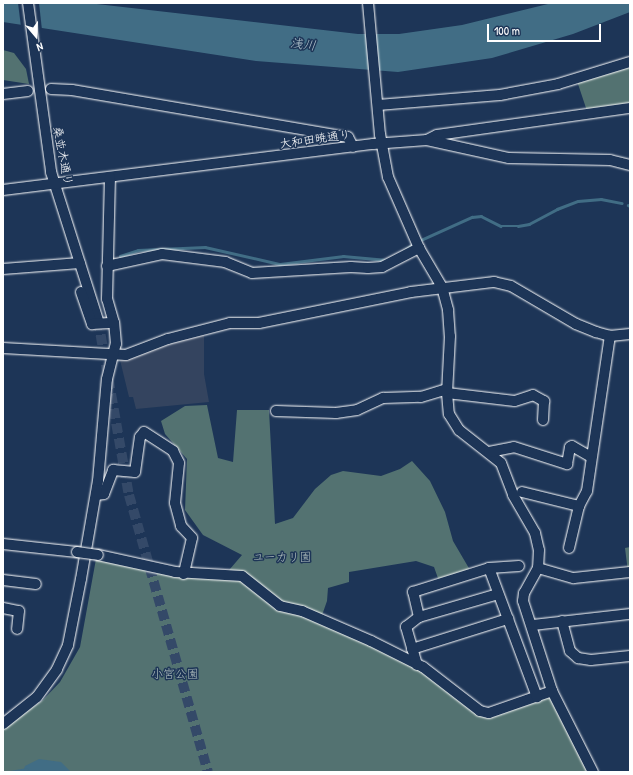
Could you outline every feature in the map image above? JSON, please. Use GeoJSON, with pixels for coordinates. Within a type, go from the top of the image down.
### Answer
{"type":"FeatureCollection","features":[{"type":"Feature","properties":{"kind":"street","name":"桑並木通り"},"geometry":{"type":"LineString","coordinates":[[28,3],[54,184],[98,320]]}},
{"type":"Feature","properties":{"kind":"street"},"geometry":{"type":"LineString","coordinates":[[368,3],[382,144],[388,177],[419,248],[442,287],[448,310],[450,336],[447,391],[450,414],[459,430],[489,452],[501,463],[513,495],[535,533],[539,550],[538,568],[524,592],[524,601],[533,625],[552,691],[593,772]]}},
{"type":"Feature","properties":{"kind":"street"},"geometry":{"type":"LineString","coordinates":[[378,102],[463,100],[523,91],[558,84],[630,62]]}},
{"type":"Feature","properties":{"kind":"street"},"geometry":{"type":"LineString","coordinates":[[51,89],[72,90],[348,137],[353,147]]}},
{"type":"Feature","properties":{"kind":"street"},"geometry":{"type":"LineString","coordinates":[[3,94],[28,91]]}},
{"type":"Feature","properties":{"kind":"street"},"geometry":{"type":"LineString","coordinates":[[427,140],[437,136],[630,108]]}},
{"type":"Feature","properties":{"kind":"street","name":"大和田暁通り"},"geometry":{"type":"LineString","coordinates":[[3,190],[353,147],[427,140],[509,158],[610,160],[630,165]]}},
{"type":"Feature","properties":{"kind":"street"},"geometry":{"type":"LineString","coordinates":[[3,724],[38,697],[63,658],[68,645],[96,495],[102,454],[107,379],[114,354],[114,323],[107,299],[110,177]]}},
{"type":"Feature","properties":{"kind":"street"},"geometry":{"type":"LineString","coordinates":[[107,266],[162,254],[225,262],[252,273],[351,267],[368,268],[382,267],[419,248]]}},
{"type":"Feature","properties":{"kind":"street"},"geometry":{"type":"LineString","coordinates":[[3,269],[80,263]]}},
{"type":"Feature","properties":{"kind":"street"},"geometry":{"type":"LineString","coordinates":[[3,348],[126,355],[168,339],[230,323],[259,323],[442,287],[494,282],[511,286],[576,324],[610,336],[630,334]]}},
{"type":"Feature","properties":{"kind":"street"},"geometry":{"type":"LineString","coordinates":[[81,292],[92,324],[114,323]]}},
{"type":"Feature","properties":{"kind":"street"},"geometry":{"type":"LineString","coordinates":[[568,548],[579,506],[587,491],[610,336]]}},
{"type":"Feature","properties":{"kind":"street"},"geometry":{"type":"LineString","coordinates":[[276,411],[343,412],[357,410],[383,398],[421,397],[447,391],[515,400],[533,396],[544,401],[543,420]]}},
{"type":"Feature","properties":{"kind":"street"},"geometry":{"type":"LineString","coordinates":[[96,495],[104,494],[113,470],[135,472],[140,437],[144,432],[173,451],[178,463],[175,502],[181,526],[192,538],[184,574]]}},
{"type":"Feature","properties":{"kind":"street"},"geometry":{"type":"LineString","coordinates":[[489,452],[514,447],[567,464],[572,446],[591,457]]}},
{"type":"Feature","properties":{"kind":"street"},"geometry":{"type":"LineString","coordinates":[[522,492],[579,506]]}},
{"type":"Feature","properties":{"kind":"street"},"geometry":{"type":"LineString","coordinates":[[3,544],[98,555],[184,574],[235,574],[242,576],[280,606],[302,611],[371,641],[417,665],[480,710],[489,714],[552,691]]}},
{"type":"Feature","properties":{"kind":"street"},"geometry":{"type":"LineString","coordinates":[[419,617],[413,592],[489,568],[519,566]]}},
{"type":"Feature","properties":{"kind":"street"},"geometry":{"type":"LineString","coordinates":[[489,568],[537,697]]}},
{"type":"Feature","properties":{"kind":"street"},"geometry":{"type":"LineString","coordinates":[[538,568],[574,578],[630,572]]}},
{"type":"Feature","properties":{"kind":"street"},"geometry":{"type":"LineString","coordinates":[[3,580],[36,583]]}},
{"type":"Feature","properties":{"kind":"street"},"geometry":{"type":"LineString","coordinates":[[417,665],[406,627],[419,617],[498,594]]}},
{"type":"Feature","properties":{"kind":"street"},"geometry":{"type":"LineString","coordinates":[[3,608],[19,611],[17,630]]}},
{"type":"Feature","properties":{"kind":"street"},"geometry":{"type":"LineString","coordinates":[[533,625],[630,614]]}},
{"type":"Feature","properties":{"kind":"street"},"geometry":{"type":"LineString","coordinates":[[412,649],[508,619]]}},
{"type":"Feature","properties":{"kind":"street"},"geometry":{"type":"LineString","coordinates":[[562,621],[570,651],[578,658],[591,660],[630,656]]}},
{"type":"Feature","properties":{"kind":"shaded area"},"geometry":{"type":"Polygon","coordinates":[[[204,333],[204,374],[209,402],[136,409],[133,397],[129,397],[120,360],[204,333]]]}},
{"type":"Feature","properties":{"kind":"green space"},"geometry":{"type":"Polygon","coordinates":[[[3,50],[14,53],[26,69],[29,84],[3,80],[3,50]]]}},
{"type":"Feature","properties":{"kind":"green space"},"geometry":{"type":"Polygon","coordinates":[[[630,64],[630,105],[587,111],[577,81],[630,64]]]}},
{"type":"Feature","properties":{"kind":"green space","name":"小宮公園"},"geometry":{"type":"Polygon","coordinates":[[[207,405],[218,458],[233,462],[237,410],[269,410],[275,524],[293,518],[315,489],[331,475],[343,471],[381,476],[400,469],[412,461],[430,481],[445,512],[453,541],[470,570],[439,581],[434,567],[416,561],[349,572],[349,582],[328,588],[327,601],[320,621],[389,650],[480,711],[552,691],[593,772],[3,772],[3,728],[43,700],[60,682],[80,647],[96,559],[224,576],[242,555],[203,535],[185,510],[187,459],[165,434],[161,421],[185,406],[207,405]]]}},
{"type":"Feature","properties":{"kind":"green space"},"geometry":{"type":"Polygon","coordinates":[[[630,547],[630,572],[628,572],[625,548],[630,547]]]}},
{"type":"Feature","properties":{"kind":"water","name":"浅川"},"geometry":{"type":"Polygon","coordinates":[[[3,3],[88,3],[358,34],[399,34],[462,25],[552,3],[630,3],[630,12],[573,34],[492,58],[398,72],[256,61],[3,22],[3,3]]]}},
{"type":"Feature","properties":{"kind":"water"},"geometry":{"type":"Polygon","coordinates":[[[39,759],[61,762],[71,772],[23,772],[25,766],[39,759]]]}},
{"type":"Feature","properties":{"kind":"pier"},"geometry":{"type":"Polygon","coordinates":[[[18,3],[39,3],[42,30],[21,27],[18,3]]]}},
{"type":"Feature","properties":{"kind":"waterway"},"geometry":{"type":"LineString","coordinates":[[421,240],[472,217],[481,216],[501,226],[518,226],[529,224],[557,209],[578,201],[601,199],[622,203]]}},
{"type":"Feature","properties":{"kind":"waterway"},"geometry":{"type":"LineString","coordinates":[[402,252],[413,244]]}},
{"type":"Feature","properties":{"kind":"waterway"},"geometry":{"type":"LineString","coordinates":[[120,256],[138,250],[205,247],[280,264],[343,256],[387,260]]}},
{"type":"Feature","properties":{"kind":"waterway"},"geometry":{"type":"LineString","coordinates":[[10,772],[27,769]]}},
{"type":"Feature","properties":{"kind":"tunnel"},"geometry":{"type":"LineString","coordinates":[[98,320],[129,495],[208,772]]}},
{"type":"Feature","properties":{"kind":"park label","name":"ユーカリ園"},"geometry":{"type":"Point","coordinates":[282,557]}}]}
